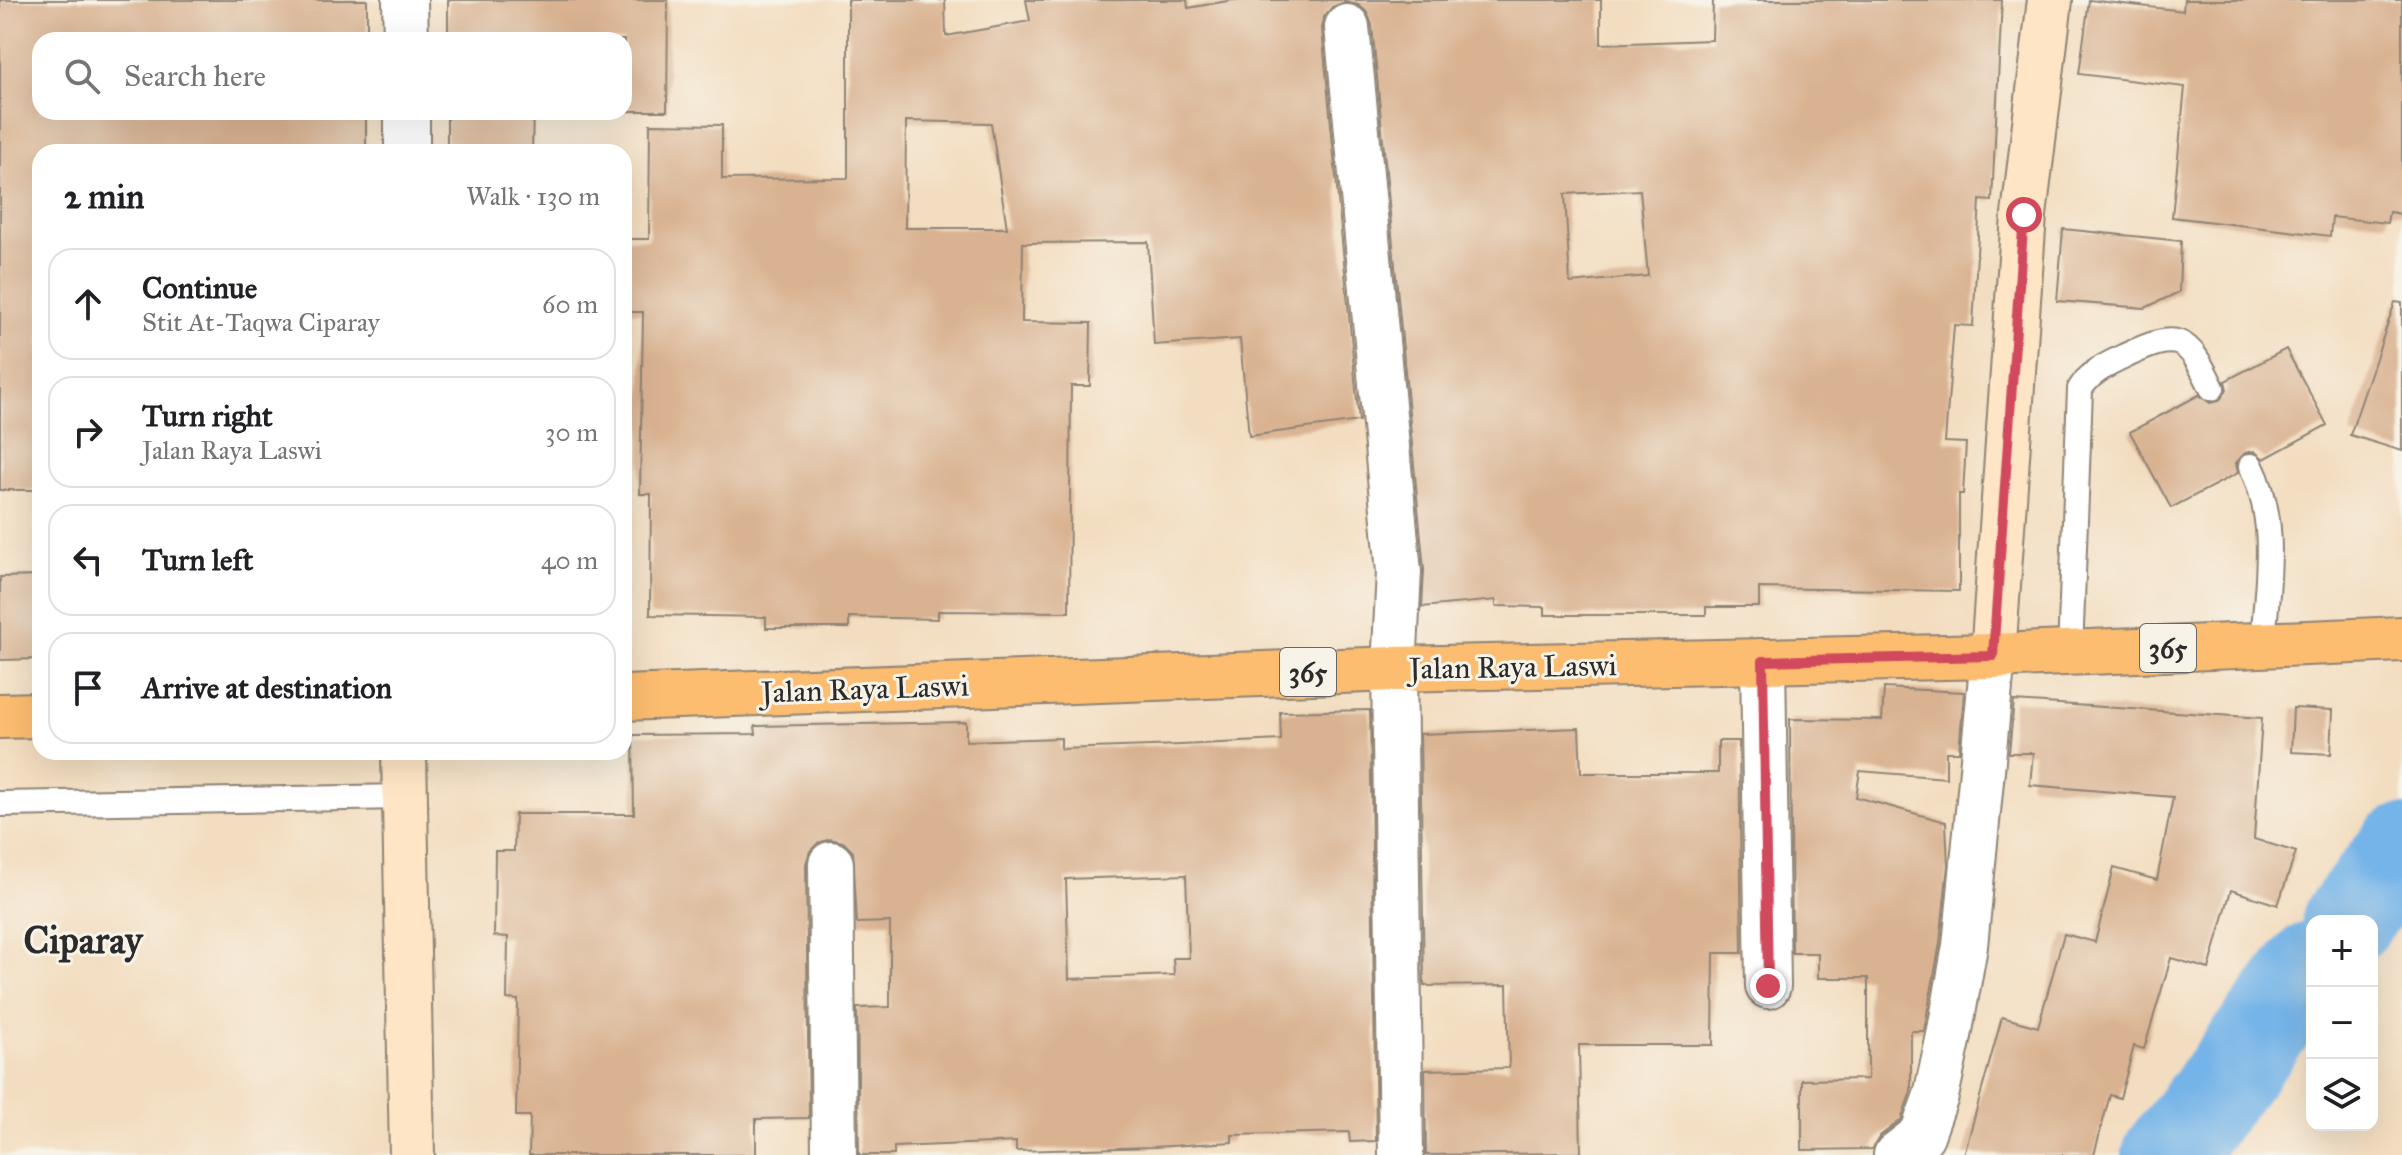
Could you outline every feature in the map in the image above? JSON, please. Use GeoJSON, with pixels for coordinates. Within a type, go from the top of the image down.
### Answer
{"type":"FeatureCollection","features":[{"type":"Feature","properties":{"kind":"main road"},"geometry":{"type":"LineString","coordinates":[[1993,656],[2024,215],[2050,0]]}},
{"type":"Feature","properties":{"kind":"main road","name":"Jalan Raya Laswi"},"geometry":{"type":"LineString","coordinates":[[632,698],[1394,669],[1993,656],[2402,639]]}},
{"type":"Feature","properties":{"kind":"main road"},"geometry":{"type":"LineString","coordinates":[[0,716],[32,715]]}},
{"type":"Feature","properties":{"kind":"main road"},"geometry":{"type":"LineString","coordinates":[[404,760],[412,1155]]}},
{"type":"Feature","properties":{"kind":"street"},"geometry":{"type":"LineString","coordinates":[[405,0],[406,32]]}},
{"type":"Feature","properties":{"kind":"street"},"geometry":{"type":"LineString","coordinates":[[1347,27],[1399,572],[1394,669],[1401,1155]]}},
{"type":"Feature","properties":{"kind":"street"},"geometry":{"type":"LineString","coordinates":[[407,120],[407,144]]}},
{"type":"Feature","properties":{"kind":"street"},"geometry":{"type":"LineString","coordinates":[[1896,1155],[1922,1135],[1936,1096],[1949,1036],[1965,946],[1993,656]]}},
{"type":"Feature","properties":{"kind":"street"},"geometry":{"type":"LineString","coordinates":[[1763,661],[1768,986]]}},
{"type":"Feature","properties":{"kind":"street"},"geometry":{"type":"LineString","coordinates":[[831,864],[834,1155]]}},
{"type":"Feature","properties":{"kind":"lane"},"geometry":{"type":"LineString","coordinates":[[2070,653],[2080,389],[2094,371],[2160,340],[2175,341],[2189,349],[2212,388]]}},
{"type":"Feature","properties":{"kind":"lane"},"geometry":{"type":"LineString","coordinates":[[2251,466],[2267,506],[2270,531],[2263,643]]}},
{"type":"Feature","properties":{"kind":"lane"},"geometry":{"type":"LineString","coordinates":[[0,804],[405,797]]}},
{"type":"Feature","properties":{"kind":"building"},"geometry":{"type":"Polygon","coordinates":[[[0,0],[367,0],[367,32],[32,32],[32,120],[366,120],[366,144],[32,144],[32,490],[0,490],[0,0]]]}},
{"type":"Feature","properties":{"kind":"building"},"geometry":{"type":"Polygon","coordinates":[[[448,0],[668,0],[667,111],[632,111],[632,32],[448,32],[448,0]]]}},
{"type":"Feature","properties":{"kind":"building"},"geometry":{"type":"Polygon","coordinates":[[[848,0],[945,0],[946,36],[1030,21],[1026,0],[1187,0],[1188,8],[1233,0],[1601,0],[1601,44],[1712,40],[1713,0],[2002,0],[1992,201],[1980,200],[1973,326],[1954,325],[1945,442],[1966,443],[1963,494],[1959,494],[1959,591],[1759,588],[1759,607],[1706,607],[1706,615],[1545,615],[1545,607],[1496,606],[1496,600],[1422,607],[1424,570],[1372,25],[1367,12],[1358,5],[1345,2],[1332,7],[1324,17],[1322,29],[1359,421],[1249,436],[1240,339],[1154,345],[1148,242],[1023,243],[1022,322],[1091,323],[1090,386],[1071,386],[1069,612],[938,611],[938,619],[849,617],[849,628],[766,628],[766,617],[650,615],[651,494],[640,494],[643,312],[632,312],[632,239],[649,239],[650,124],[722,125],[722,179],[848,178],[848,0]],[[906,121],[905,228],[1007,228],[991,123],[906,121]],[[1640,190],[1565,194],[1570,283],[1648,276],[1640,190]]]}},
{"type":"Feature","properties":{"kind":"building"},"geometry":{"type":"Polygon","coordinates":[[[2089,0],[2183,11],[2184,0],[2402,0],[2402,214],[2389,212],[2387,223],[2332,217],[2330,236],[2172,217],[2185,87],[2079,74],[2089,0]]]}},
{"type":"Feature","properties":{"kind":"building"},"geometry":{"type":"Polygon","coordinates":[[[447,120],[533,120],[532,144],[447,144],[447,120]]]}},
{"type":"Feature","properties":{"kind":"building"},"geometry":{"type":"Polygon","coordinates":[[[2063,229],[2181,241],[2179,292],[2145,308],[2057,301],[2063,229]]]}},
{"type":"Feature","properties":{"kind":"building"},"geometry":{"type":"Polygon","coordinates":[[[2395,302],[2402,303],[2402,451],[2350,435],[2395,302]]]}},
{"type":"Feature","properties":{"kind":"building"},"geometry":{"type":"Polygon","coordinates":[[[2286,349],[2327,425],[2264,459],[2254,451],[2245,453],[2236,463],[2238,473],[2171,508],[2130,432],[2199,395],[2210,403],[2219,401],[2227,390],[2225,381],[2286,349]]]}},
{"type":"Feature","properties":{"kind":"building"},"geometry":{"type":"Polygon","coordinates":[[[32,576],[32,659],[0,660],[0,577],[32,576]]]}},
{"type":"Feature","properties":{"kind":"building"},"geometry":{"type":"Polygon","coordinates":[[[1884,688],[1964,692],[1959,752],[1946,752],[1946,778],[1860,771],[1856,797],[1946,822],[1948,865],[1940,943],[1924,1031],[1911,1031],[1911,1091],[1901,1120],[1880,1136],[1872,1149],[1802,1150],[1802,1080],[1868,1079],[1868,978],[1818,978],[1818,953],[1792,953],[1790,719],[1882,720],[1884,688]]]}},
{"type":"Feature","properties":{"kind":"building"},"geometry":{"type":"Polygon","coordinates":[[[2014,701],[2262,718],[2254,839],[2296,852],[2278,905],[2231,890],[2209,969],[2171,958],[2144,1049],[2134,1046],[2120,1098],[2110,1095],[2094,1155],[1964,1155],[2002,1017],[2038,1027],[2064,934],[2095,942],[2114,868],[2157,880],[2173,797],[2030,785],[2033,753],[2009,753],[2014,701]]]}},
{"type":"Feature","properties":{"kind":"building"},"geometry":{"type":"Polygon","coordinates":[[[2293,708],[2333,710],[2331,754],[2291,752],[2293,708]]]}},
{"type":"Feature","properties":{"kind":"building"},"geometry":{"type":"Polygon","coordinates":[[[1370,710],[1376,1141],[1350,1142],[1349,1132],[1232,1135],[1232,1142],[1154,1147],[1016,1151],[1016,1142],[894,1147],[894,1155],[859,1155],[857,1008],[890,1007],[890,922],[857,923],[853,852],[843,842],[830,839],[818,843],[810,851],[806,864],[809,1118],[756,1119],[756,1155],[529,1155],[530,1116],[516,1116],[518,1000],[507,999],[508,937],[494,936],[495,851],[514,851],[515,814],[634,814],[633,735],[756,734],[755,726],[966,722],[966,741],[1061,738],[1061,749],[1181,745],[1281,740],[1280,712],[1370,710]],[[1186,875],[1066,879],[1069,979],[1174,975],[1173,958],[1189,958],[1186,875]]]}},
{"type":"Feature","properties":{"kind":"building"},"geometry":{"type":"Polygon","coordinates":[[[1579,728],[1581,773],[1718,773],[1718,741],[1739,741],[1742,953],[1714,953],[1713,1045],[1579,1045],[1581,1153],[1426,1155],[1425,1070],[1509,1068],[1507,985],[1424,986],[1420,734],[1579,728]]]}},
{"type":"Feature","properties":{"kind":"waterway"},"geometry":{"type":"LineString","coordinates":[[2352,915],[2402,850]]}},
{"type":"Feature","properties":{"kind":"waterway"},"geometry":{"type":"LineString","coordinates":[[2167,1155],[2306,975]]}},
{"type":"Feature","properties":{"kind":"district","name":"Ciparay"},"geometry":{"type":"Point","coordinates":[83,940]}},
{"type":"Feature","properties":{"kind":"route"},"geometry":{"type":"LineString","coordinates":[[1768,986],[1763,661],[1993,656],[2024,215]]}}]}
